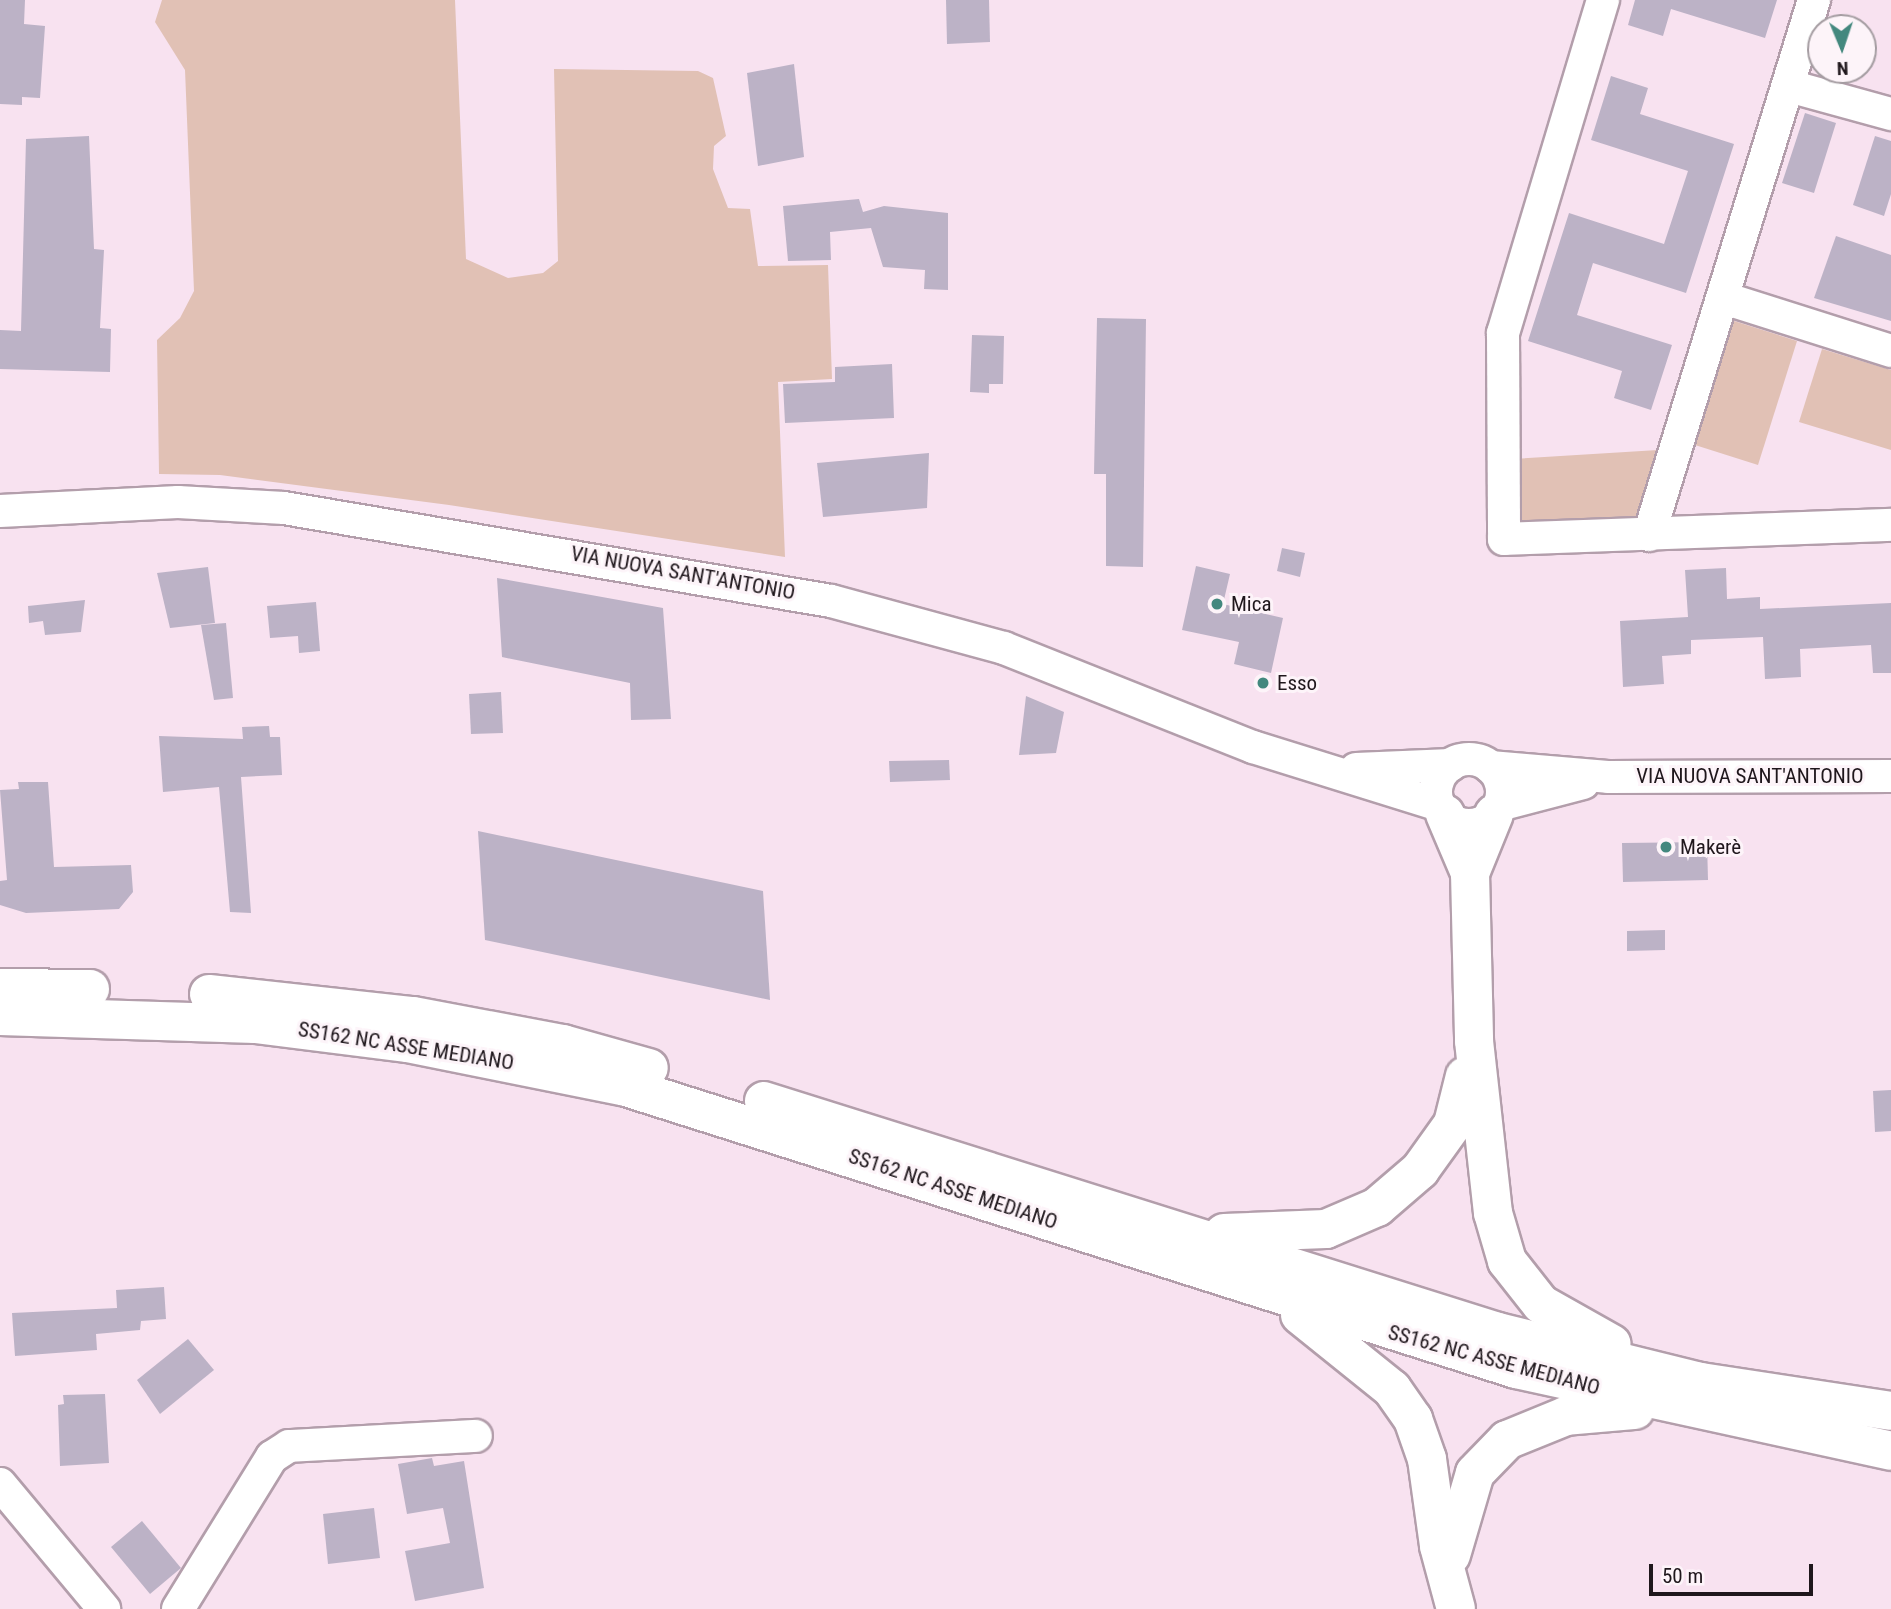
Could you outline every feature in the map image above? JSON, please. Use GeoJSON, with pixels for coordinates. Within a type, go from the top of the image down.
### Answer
{"type":"FeatureCollection","features":[{"type":"Feature","properties":{"kind":"highway"},"geometry":{"type":"LineString","coordinates":[[1442,809],[1470,873],[1474,1041],[1481,1140],[1507,1261],[1541,1304],[1580,1330],[1698,1397]]}},
{"type":"Feature","properties":{"kind":"highway"},"geometry":{"type":"LineString","coordinates":[[1470,873],[1497,809]]}},
{"type":"Feature","properties":{"kind":"highway","name":"SS162 NC ASSE MEDIANO"},"geometry":{"type":"LineString","coordinates":[[7,997],[151,991],[413,1016],[563,1044],[826,1118],[1698,1397],[1891,1451]]}},
{"type":"Feature","properties":{"kind":"highway","name":"SS162 NC ASSE MEDIANO"},"geometry":{"type":"LineString","coordinates":[[7,997],[52,1014],[180,1019],[408,1043],[626,1087],[916,1176],[1279,1299],[1516,1370],[1698,1397],[1879,1409]]}},
{"type":"Feature","properties":{"kind":"highway"},"geometry":{"type":"LineString","coordinates":[[1170,1229],[1278,1235],[1326,1229],[1377,1207],[1420,1170],[1453,1124],[1474,1041]]}},
{"type":"Feature","properties":{"kind":"highway"},"geometry":{"type":"LineString","coordinates":[[1279,1299],[1392,1389],[1413,1419],[1430,1469],[1451,1593]]}},
{"type":"Feature","properties":{"kind":"highway"},"geometry":{"type":"LineString","coordinates":[[1451,1593],[1457,1518],[1475,1473],[1507,1440],[1566,1416],[1698,1397]]}},
{"type":"Feature","properties":{"kind":"street"},"geometry":{"type":"LineString","coordinates":[[1603,0],[1503,333],[1504,539],[1649,536],[1891,524]]}},
{"type":"Feature","properties":{"kind":"street"},"geometry":{"type":"LineString","coordinates":[[1649,536],[1815,0]]}},
{"type":"Feature","properties":{"kind":"street"},"geometry":{"type":"LineString","coordinates":[[1789,86],[1891,114]]}},
{"type":"Feature","properties":{"kind":"street"},"geometry":{"type":"LineString","coordinates":[[1724,298],[1891,351]]}},
{"type":"Feature","properties":{"kind":"street","name":"VIA NUOVA SANT'ANTONIO"},"geometry":{"type":"LineString","coordinates":[[0,512],[178,502],[284,508],[676,570],[831,601],[1004,648],[1227,737],[1340,769],[1442,809],[1475,825],[1497,809],[1608,777]]}},
{"type":"Feature","properties":{"kind":"street","name":"VIA NUOVA SANT'ANTONIO"},"geometry":{"type":"LineString","coordinates":[[1340,769],[1451,765],[1471,760],[1490,767],[1608,777],[1891,776]]}},
{"type":"Feature","properties":{"kind":"street"},"geometry":{"type":"LineString","coordinates":[[1442,809],[1438,783],[1451,765]]}},
{"type":"Feature","properties":{"kind":"street"},"geometry":{"type":"LineString","coordinates":[[1490,767],[1501,785],[1497,809]]}},
{"type":"Feature","properties":{"kind":"street"},"geometry":{"type":"LineString","coordinates":[[178,1609],[272,1457],[289,1446],[476,1436]]}},
{"type":"Feature","properties":{"kind":"street"},"geometry":{"type":"LineString","coordinates":[[0,1484],[104,1609]]}},
{"type":"Feature","properties":{"kind":"shaded area"},"geometry":{"type":"Polygon","coordinates":[[[162,0],[455,0],[466,259],[508,278],[543,273],[558,261],[554,69],[698,71],[713,78],[726,136],[714,146],[713,169],[728,208],[750,209],[758,266],[828,265],[832,379],[778,382],[785,557],[449,505],[220,475],[159,474],[157,340],[180,318],[194,291],[185,70],[155,22],[162,0]]]}},
{"type":"Feature","properties":{"kind":"shaded area"},"geometry":{"type":"Polygon","coordinates":[[[1734,321],[1797,341],[1758,465],[1695,445],[1734,321]]]}},
{"type":"Feature","properties":{"kind":"shaded area"},"geometry":{"type":"Polygon","coordinates":[[[1822,349],[1891,370],[1891,450],[1799,422],[1822,349]]]}},
{"type":"Feature","properties":{"kind":"shaded area"},"geometry":{"type":"Polygon","coordinates":[[[1658,450],[1639,516],[1516,523],[1513,459],[1658,450]]]}},
{"type":"Feature","properties":{"kind":"building"},"geometry":{"type":"Polygon","coordinates":[[[0,0],[25,0],[24,24],[45,26],[40,98],[22,97],[22,105],[0,104],[0,0]]]}},
{"type":"Feature","properties":{"kind":"building"},"geometry":{"type":"Polygon","coordinates":[[[946,0],[989,0],[990,42],[947,44],[946,0]]]}},
{"type":"Feature","properties":{"kind":"building"},"geometry":{"type":"Polygon","coordinates":[[[1635,0],[1777,0],[1765,38],[1671,9],[1663,36],[1628,25],[1635,0]]]}},
{"type":"Feature","properties":{"kind":"building"},"geometry":{"type":"Polygon","coordinates":[[[794,64],[804,157],[758,166],[747,73],[794,64]]]}},
{"type":"Feature","properties":{"kind":"building"},"geometry":{"type":"Polygon","coordinates":[[[1611,76],[1648,88],[1640,114],[1734,144],[1686,293],[1593,263],[1577,315],[1672,345],[1651,410],[1614,398],[1622,371],[1528,341],[1569,213],[1664,244],[1688,171],[1591,140],[1611,76]]]}},
{"type":"Feature","properties":{"kind":"building"},"geometry":{"type":"Polygon","coordinates":[[[1805,113],[1836,123],[1814,193],[1782,183],[1805,113]]]}},
{"type":"Feature","properties":{"kind":"building"},"geometry":{"type":"Polygon","coordinates":[[[89,136],[94,249],[104,250],[100,328],[111,329],[110,372],[0,369],[0,330],[21,331],[26,139],[89,136]]]}},
{"type":"Feature","properties":{"kind":"building"},"geometry":{"type":"Polygon","coordinates":[[[1875,136],[1891,141],[1891,194],[1884,216],[1853,205],[1875,136]]]}},
{"type":"Feature","properties":{"kind":"building"},"geometry":{"type":"Polygon","coordinates":[[[859,199],[863,212],[884,206],[948,213],[948,290],[924,289],[925,270],[883,267],[871,228],[830,232],[831,260],[788,261],[783,206],[859,199]]]}},
{"type":"Feature","properties":{"kind":"building"},"geometry":{"type":"Polygon","coordinates":[[[1836,236],[1891,255],[1891,321],[1814,298],[1836,236]]]}},
{"type":"Feature","properties":{"kind":"building"},"geometry":{"type":"Polygon","coordinates":[[[1097,318],[1146,319],[1143,567],[1106,566],[1106,474],[1094,474],[1097,318]]]}},
{"type":"Feature","properties":{"kind":"building"},"geometry":{"type":"Polygon","coordinates":[[[972,335],[1004,336],[1003,384],[989,384],[989,393],[970,392],[972,335]]]}},
{"type":"Feature","properties":{"kind":"building"},"geometry":{"type":"Polygon","coordinates":[[[892,364],[894,418],[785,423],[783,384],[835,382],[835,367],[892,364]]]}},
{"type":"Feature","properties":{"kind":"building"},"geometry":{"type":"Polygon","coordinates":[[[929,453],[927,508],[823,517],[817,463],[929,453]]]}},
{"type":"Feature","properties":{"kind":"building"},"geometry":{"type":"Polygon","coordinates":[[[1282,548],[1305,553],[1300,577],[1277,571],[1282,548]]]}},
{"type":"Feature","properties":{"kind":"building"},"geometry":{"type":"Polygon","coordinates":[[[1196,566],[1230,574],[1223,604],[1283,618],[1271,673],[1234,664],[1239,642],[1182,630],[1196,566]]]}},
{"type":"Feature","properties":{"kind":"building"},"geometry":{"type":"Polygon","coordinates":[[[208,567],[215,623],[170,628],[157,573],[208,567]]]}},
{"type":"Feature","properties":{"kind":"building"},"geometry":{"type":"Polygon","coordinates":[[[1726,568],[1727,599],[1760,597],[1760,609],[1891,603],[1891,673],[1873,673],[1871,645],[1800,649],[1801,677],[1765,679],[1763,637],[1691,640],[1691,654],[1662,656],[1664,684],[1623,687],[1620,621],[1688,617],[1685,570],[1726,568]]]}},
{"type":"Feature","properties":{"kind":"building"},"geometry":{"type":"Polygon","coordinates":[[[497,578],[663,608],[671,719],[631,720],[630,683],[502,657],[497,578]]]}},
{"type":"Feature","properties":{"kind":"building"},"geometry":{"type":"Polygon","coordinates":[[[85,600],[81,632],[45,635],[43,621],[29,623],[28,606],[85,600]]]}},
{"type":"Feature","properties":{"kind":"building"},"geometry":{"type":"Polygon","coordinates":[[[316,602],[320,651],[299,653],[298,636],[270,638],[267,606],[316,602]]]}},
{"type":"Feature","properties":{"kind":"building"},"geometry":{"type":"Polygon","coordinates":[[[226,623],[233,698],[214,700],[201,625],[226,623]]]}},
{"type":"Feature","properties":{"kind":"building"},"geometry":{"type":"Polygon","coordinates":[[[501,692],[503,733],[471,734],[469,694],[501,692]]]}},
{"type":"Feature","properties":{"kind":"building"},"geometry":{"type":"Polygon","coordinates":[[[1026,696],[1064,712],[1056,753],[1019,755],[1026,696]]]}},
{"type":"Feature","properties":{"kind":"building"},"geometry":{"type":"Polygon","coordinates":[[[269,726],[270,737],[280,737],[282,775],[241,777],[251,913],[230,912],[219,787],[163,792],[159,736],[243,739],[242,727],[269,726]]]}},
{"type":"Feature","properties":{"kind":"building"},"geometry":{"type":"Polygon","coordinates":[[[949,760],[950,780],[890,782],[889,761],[949,760]]]}},
{"type":"Feature","properties":{"kind":"building"},"geometry":{"type":"Polygon","coordinates":[[[18,782],[48,782],[54,867],[131,865],[133,892],[119,909],[26,913],[0,905],[0,881],[7,880],[0,790],[19,789],[18,782]]]}},
{"type":"Feature","properties":{"kind":"building"},"geometry":{"type":"Polygon","coordinates":[[[478,831],[763,891],[770,1000],[485,940],[478,831]]]}},
{"type":"Feature","properties":{"kind":"building"},"geometry":{"type":"Polygon","coordinates":[[[1707,842],[1708,880],[1623,882],[1622,843],[1707,842]]]}},
{"type":"Feature","properties":{"kind":"building"},"geometry":{"type":"Polygon","coordinates":[[[1665,930],[1665,950],[1627,951],[1627,931],[1665,930]]]}},
{"type":"Feature","properties":{"kind":"building"},"geometry":{"type":"Polygon","coordinates":[[[1891,1090],[1891,1131],[1875,1132],[1873,1091],[1891,1090]]]}},
{"type":"Feature","properties":{"kind":"building"},"geometry":{"type":"Polygon","coordinates":[[[164,1287],[166,1319],[141,1321],[140,1330],[96,1334],[97,1350],[15,1356],[12,1313],[117,1308],[116,1290],[164,1287]]]}},
{"type":"Feature","properties":{"kind":"building"},"geometry":{"type":"Polygon","coordinates":[[[188,1339],[214,1370],[160,1414],[137,1380],[188,1339]]]}},
{"type":"Feature","properties":{"kind":"building"},"geometry":{"type":"Polygon","coordinates":[[[105,1394],[109,1463],[60,1466],[58,1405],[64,1404],[63,1395],[105,1394]]]}},
{"type":"Feature","properties":{"kind":"building"},"geometry":{"type":"Polygon","coordinates":[[[432,1458],[434,1466],[464,1461],[484,1588],[415,1601],[405,1551],[450,1543],[443,1508],[407,1514],[398,1464],[432,1458]]]}},
{"type":"Feature","properties":{"kind":"building"},"geometry":{"type":"Polygon","coordinates":[[[374,1508],[380,1558],[328,1564],[323,1514],[374,1508]]]}},
{"type":"Feature","properties":{"kind":"building"},"geometry":{"type":"Polygon","coordinates":[[[142,1521],[181,1568],[150,1594],[111,1547],[142,1521]]]}},
{"type":"Feature","properties":{"kind":"place","name":"Mica"},"geometry":{"type":"Point","coordinates":[1217,604]}},
{"type":"Feature","properties":{"kind":"place","name":"Esso"},"geometry":{"type":"Point","coordinates":[1263,683]}},
{"type":"Feature","properties":{"kind":"place","name":"Makerè"},"geometry":{"type":"Point","coordinates":[1666,847]}}]}
